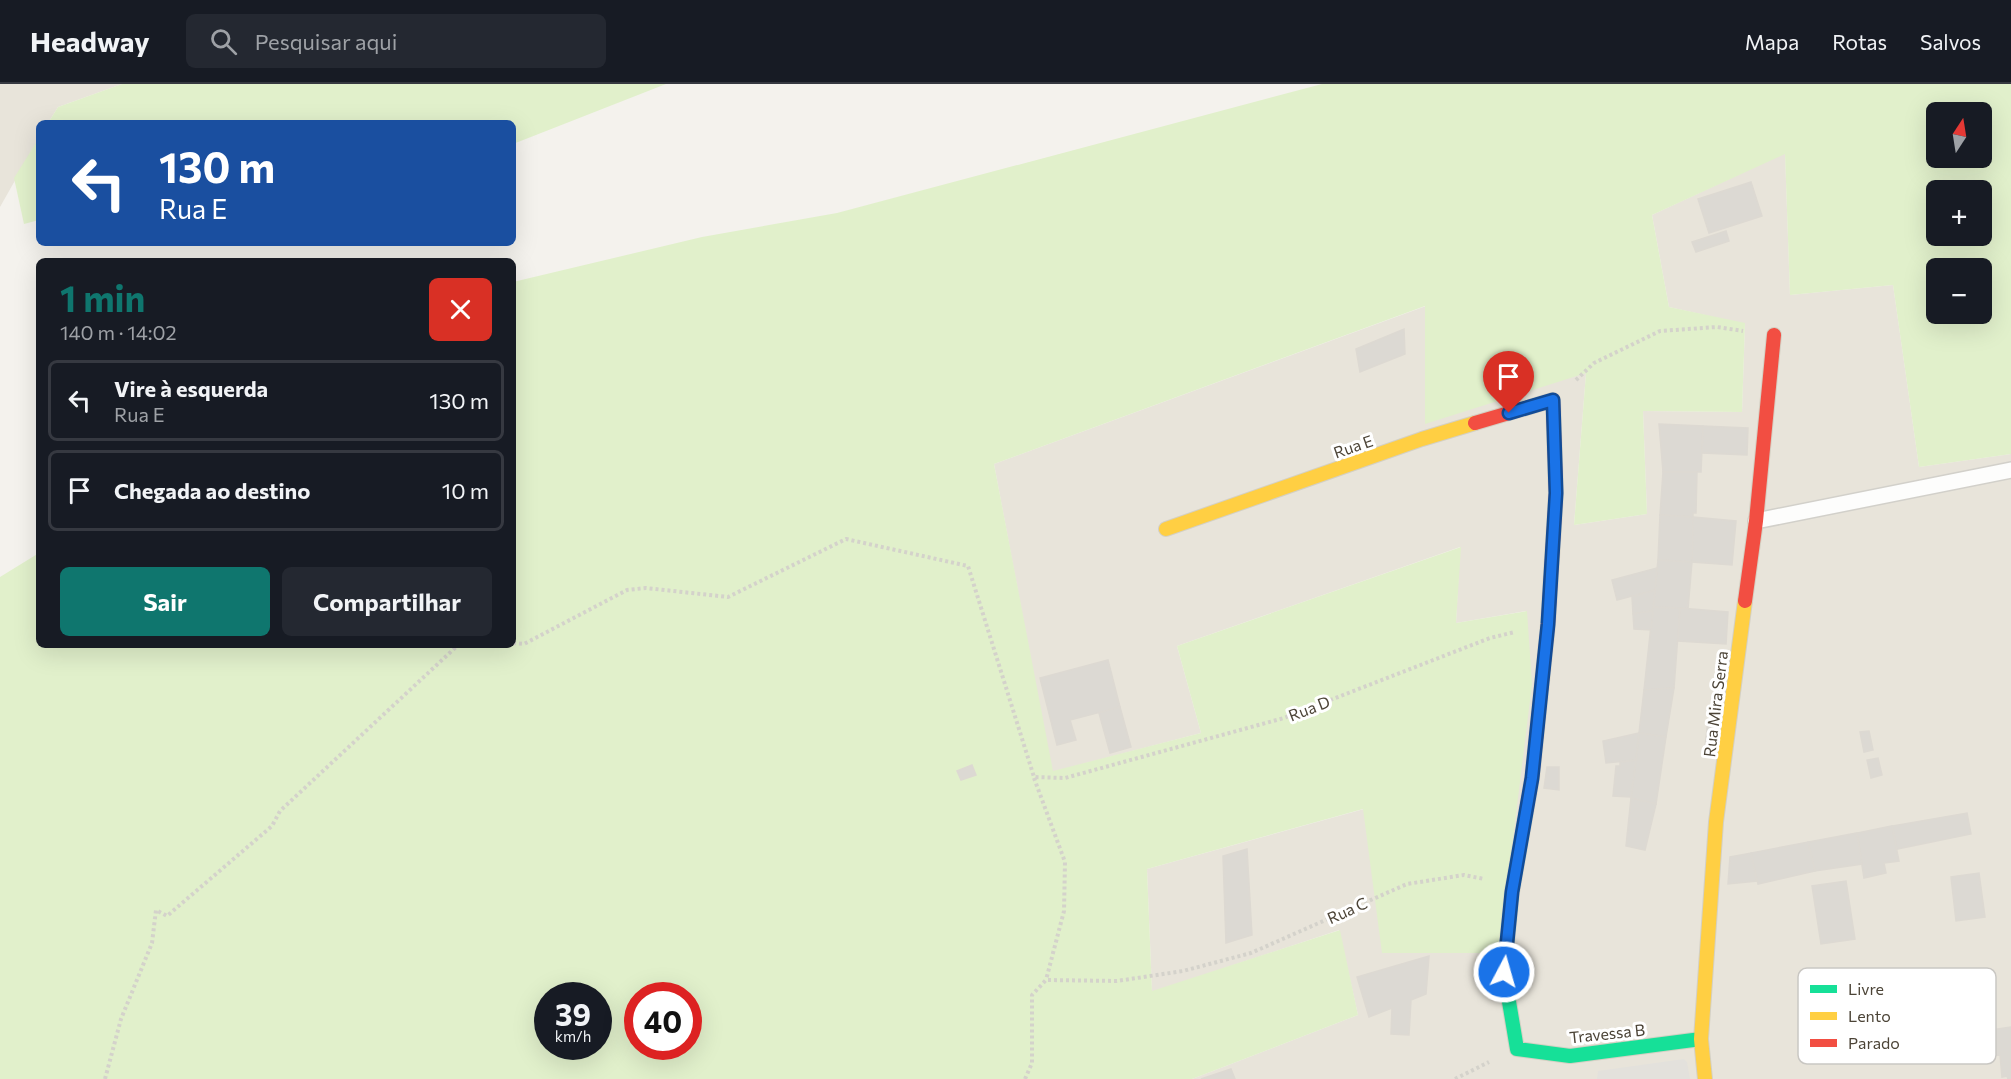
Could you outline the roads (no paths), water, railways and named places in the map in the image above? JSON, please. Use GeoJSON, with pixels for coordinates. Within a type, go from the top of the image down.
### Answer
{"type":"FeatureCollection","features":[{"type":"Feature","properties":{"kind":"street","name":"Rua Mira Serra"},"geometry":{"type":"LineString","coordinates":[[1705,1079],[1701,1039],[1716,822],[1756,521],[1774,335]]}},
{"type":"Feature","properties":{"kind":"street","name":"Rua E"},"geometry":{"type":"LineString","coordinates":[[1166,529],[1422,439],[1553,400],[1556,493],[1548,624],[1532,778],[1512,892],[1504,972],[1517,1049]]}},
{"type":"Feature","properties":{"kind":"street","name":"Travessa B"},"geometry":{"type":"LineString","coordinates":[[1517,1049],[1570,1056],[1701,1039]]}},
{"type":"Feature","properties":{"kind":"lane"},"geometry":{"type":"LineString","coordinates":[[1756,521],[2011,470]]}}]}
